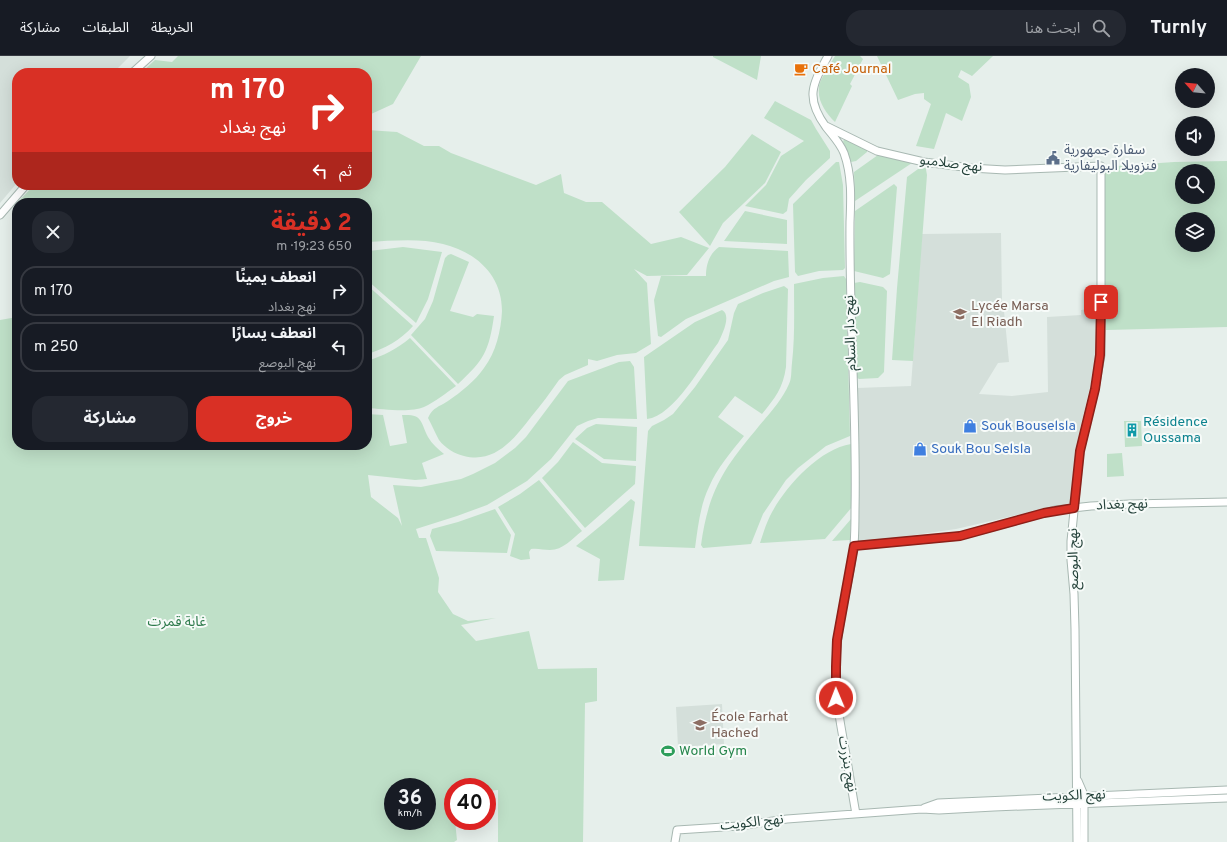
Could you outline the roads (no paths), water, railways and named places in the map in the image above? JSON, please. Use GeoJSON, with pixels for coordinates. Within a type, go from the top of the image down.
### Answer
{"type":"FeatureCollection","features":[{"type":"Feature","properties":{"kind":"street"},"geometry":{"type":"LineString","coordinates":[[138,68],[152,56]]}},
{"type":"Feature","properties":{"kind":"street"},"geometry":{"type":"LineString","coordinates":[[826,126],[816,111],[813,98],[814,81],[828,56]]}},
{"type":"Feature","properties":{"kind":"street","name":"نهج صلامبو"},"geometry":{"type":"LineString","coordinates":[[826,126],[877,151],[924,162],[971,168],[1005,170],[1101,166]]}},
{"type":"Feature","properties":{"kind":"street","name":"نهج دار السلام"},"geometry":{"type":"LineString","coordinates":[[826,126],[840,146],[847,163],[850,178],[850,302],[855,455],[854,546]]}},
{"type":"Feature","properties":{"kind":"street","name":"نهج البوصع"},"geometry":{"type":"LineString","coordinates":[[1080,799],[1077,779],[1075,608],[1071,541],[1080,451],[1095,389],[1100,355],[1101,166]]}},
{"type":"Feature","properties":{"kind":"street"},"geometry":{"type":"LineString","coordinates":[[15,198],[22,190]]}},
{"type":"Feature","properties":{"kind":"street"},"geometry":{"type":"LineString","coordinates":[[0,215],[12,201]]}},
{"type":"Feature","properties":{"kind":"street","name":"نهج بغداد"},"geometry":{"type":"LineString","coordinates":[[854,546],[960,536],[1044,513],[1074,508],[1123,504],[1227,502]]}},
{"type":"Feature","properties":{"kind":"street","name":"نهج بنزرت"},"geometry":{"type":"LineString","coordinates":[[854,546],[837,640],[836,698],[856,814]]}},
{"type":"Feature","properties":{"kind":"street","name":"نهج الكويت"},"geometry":{"type":"LineString","coordinates":[[1080,799],[1227,790]]}},
{"type":"Feature","properties":{"kind":"street","name":"نهج الكويت"},"geometry":{"type":"LineString","coordinates":[[675,842],[677,830],[739,826],[787,819],[922,809],[938,803],[1080,799],[1227,798]]}},
{"type":"Feature","properties":{"kind":"street"},"geometry":{"type":"LineString","coordinates":[[1077,842],[1080,799]]}},
{"type":"Feature","properties":{"kind":"street"},"geometry":{"type":"LineString","coordinates":[[1080,799],[1084,842]]}},
{"type":"Feature","properties":{"kind":"place","name":"Café Journal"},"geometry":{"type":"Point","coordinates":[801,69]}},
{"type":"Feature","properties":{"kind":"place","name":"سفارة جمهورية فنزويلا البوليفارية"},"geometry":{"type":"Point","coordinates":[1053,158]}},
{"type":"Feature","properties":{"kind":"place","name":"Lycée Marsa El Riadh"},"geometry":{"type":"Point","coordinates":[960,314]}},
{"type":"Feature","properties":{"kind":"place","name":"Souk Bouselsla"},"geometry":{"type":"Point","coordinates":[970,426]}},
{"type":"Feature","properties":{"kind":"place","name":"Résidence Oussama"},"geometry":{"type":"Point","coordinates":[1132,430]}},
{"type":"Feature","properties":{"kind":"place","name":"Souk Bou Selsla"},"geometry":{"type":"Point","coordinates":[920,449]}},
{"type":"Feature","properties":{"kind":"place","name":"École Farhat Hached"},"geometry":{"type":"Point","coordinates":[700,725]}},
{"type":"Feature","properties":{"kind":"place","name":"World Gym"},"geometry":{"type":"Point","coordinates":[668,751]}},
{"type":"Feature","properties":{"kind":"park label","name":"غابة قمرت"},"geometry":{"type":"Point","coordinates":[177,622]}}]}
